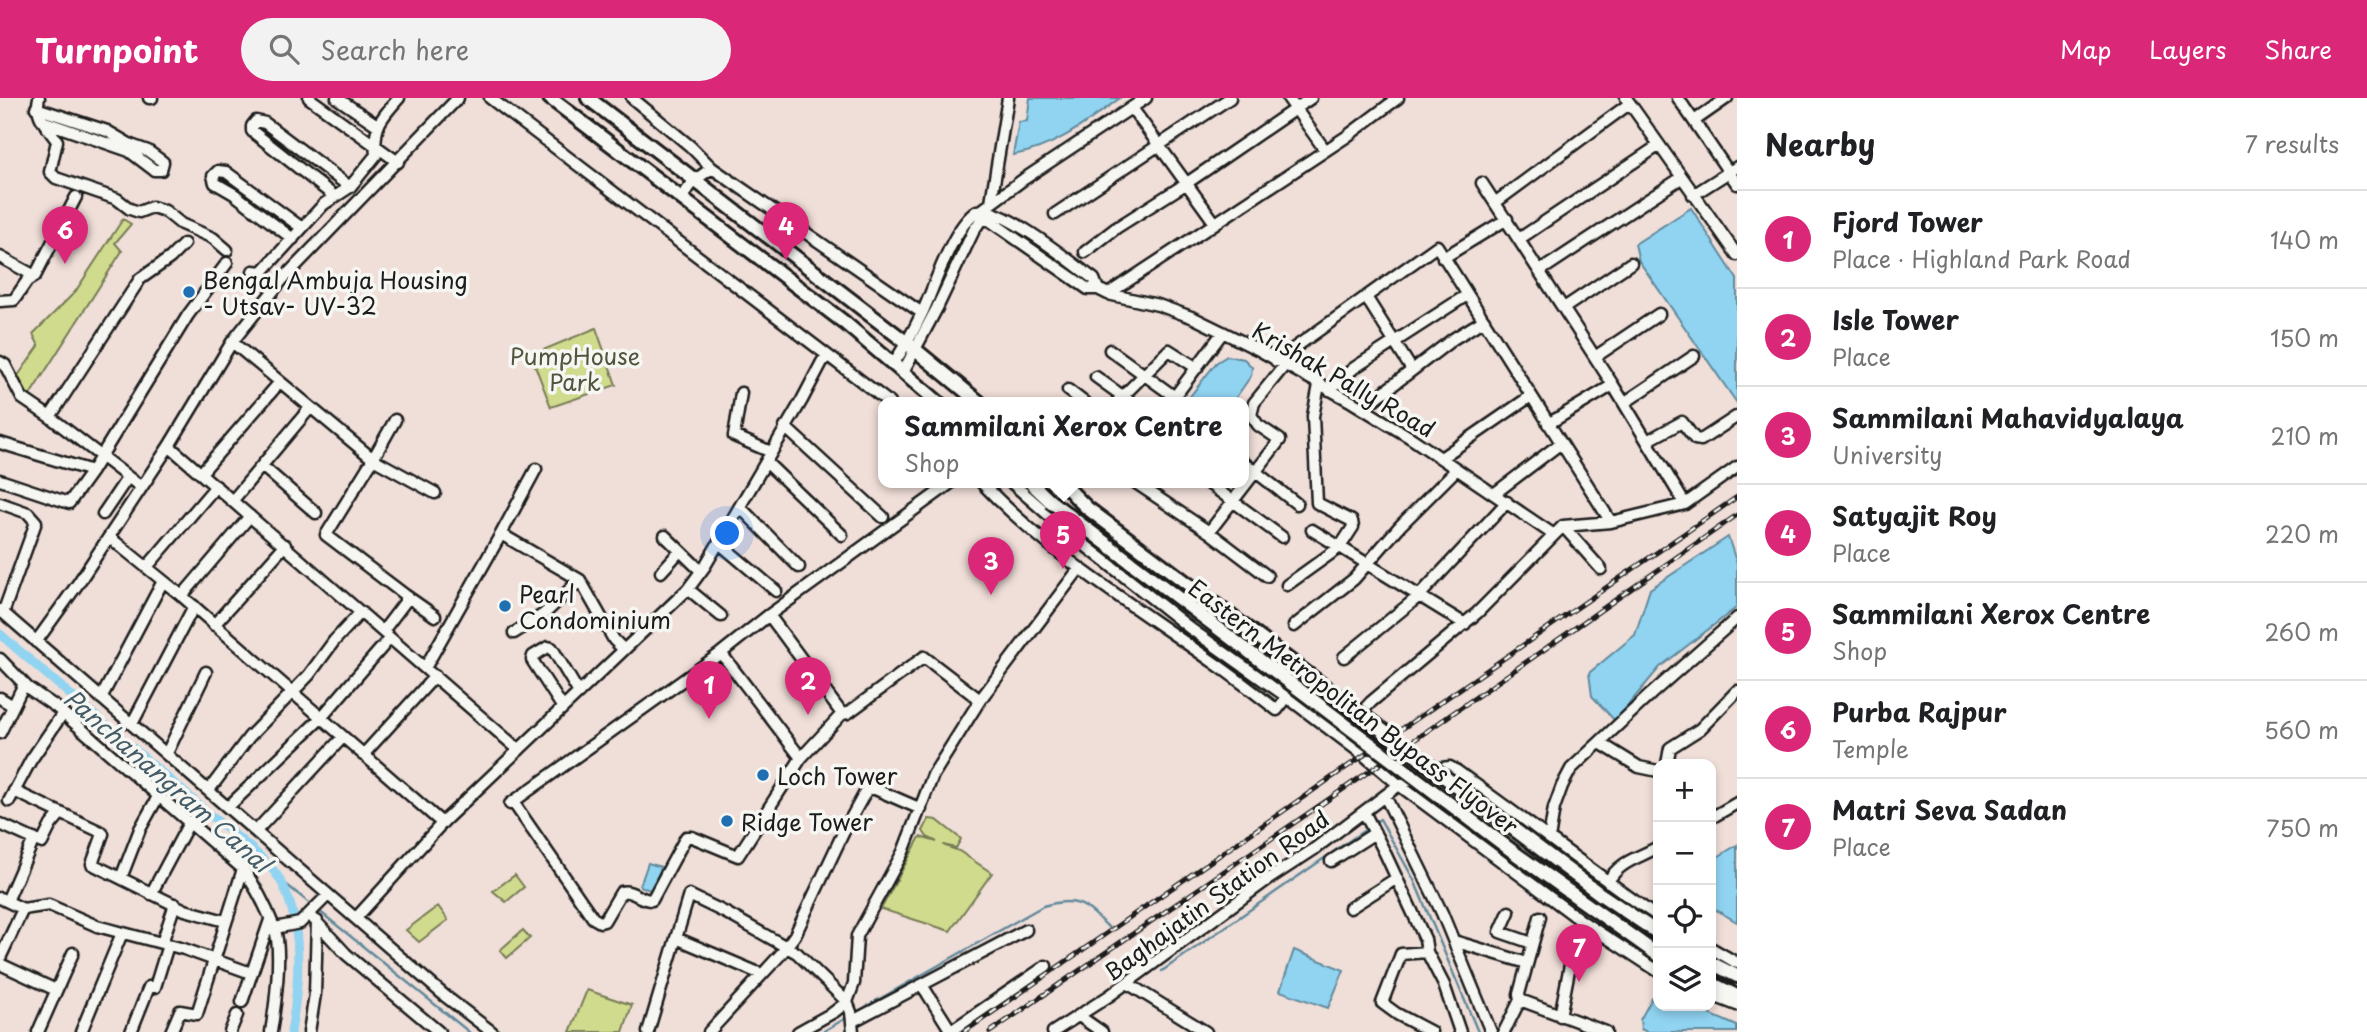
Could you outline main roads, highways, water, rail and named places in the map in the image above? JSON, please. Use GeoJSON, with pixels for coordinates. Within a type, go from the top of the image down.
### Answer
{"type":"FeatureCollection","features":[{"type":"Feature","properties":{"kind":"main road"},"geometry":{"type":"LineString","coordinates":[[550,98],[845,323],[932,397]]}},
{"type":"Feature","properties":{"kind":"main road"},"geometry":{"type":"LineString","coordinates":[[588,98],[912,347],[973,397]]}},
{"type":"Feature","properties":{"kind":"main road","name":"Eastern Metropolitan Bypass Flyover"},"geometry":{"type":"LineString","coordinates":[[1036,488],[1516,854],[1653,952]]}},
{"type":"Feature","properties":{"kind":"main road","name":"Eastern Metropolitan Bypass Flyover"},"geometry":{"type":"LineString","coordinates":[[1068,488],[1087,508],[1600,894],[1653,930]]}},
{"type":"Feature","properties":{"kind":"main road"},"geometry":{"type":"LineString","coordinates":[[1716,989],[1737,996]]}},
{"type":"Feature","properties":{"kind":"water"},"geometry":{"type":"Polygon","coordinates":[[[1030,98],[1120,98],[1082,125],[1043,147],[1013,155],[1019,122],[1027,121],[1030,98]]]}},
{"type":"Feature","properties":{"kind":"water"},"geometry":{"type":"Polygon","coordinates":[[[1691,208],[1737,279],[1737,403],[1639,261],[1635,244],[1691,208]]]}},
{"type":"Feature","properties":{"kind":"water"},"geometry":{"type":"Polygon","coordinates":[[[1227,356],[1244,359],[1252,367],[1251,376],[1236,397],[1190,397],[1216,363],[1227,356]]]}},
{"type":"Feature","properties":{"kind":"water"},"geometry":{"type":"Polygon","coordinates":[[[1728,537],[1737,564],[1737,607],[1660,667],[1615,721],[1592,696],[1589,673],[1635,635],[1650,589],[1728,537]]]}},
{"type":"Feature","properties":{"kind":"water"},"geometry":{"type":"Polygon","coordinates":[[[1737,845],[1737,922],[1716,910],[1716,858],[1737,845]]]}},
{"type":"Feature","properties":{"kind":"water"},"geometry":{"type":"Polygon","coordinates":[[[648,863],[661,867],[652,891],[640,886],[648,863]]]}},
{"type":"Feature","properties":{"kind":"water"},"geometry":{"type":"Polygon","coordinates":[[[1294,950],[1344,970],[1328,1008],[1280,991],[1294,950]]]}},
{"type":"Feature","properties":{"kind":"water"},"geometry":{"type":"Polygon","coordinates":[[[1653,998],[1653,1011],[1702,1011],[1737,1026],[1737,1032],[1647,1032],[1641,1029],[1640,1020],[1653,998]]]}},
{"type":"Feature","properties":{"kind":"waterway","name":"Panchanangram Canal"},"geometry":{"type":"LineString","coordinates":[[0,634],[252,849],[278,876],[290,902],[297,938],[298,976],[291,1032]]}},
{"type":"Feature","properties":{"kind":"waterway"},"geometry":{"type":"LineString","coordinates":[[1374,823],[1380,819],[1414,880],[1478,1032]]}},
{"type":"Feature","properties":{"kind":"waterway"},"geometry":{"type":"LineString","coordinates":[[1162,971],[1369,827]]}},
{"type":"Feature","properties":{"kind":"waterway"},"geometry":{"type":"LineString","coordinates":[[282,881],[469,1032]]}},
{"type":"Feature","properties":{"kind":"waterway"},"geometry":{"type":"LineString","coordinates":[[853,1014],[1043,906],[1064,902],[1080,904],[1108,927]]}},
{"type":"Feature","properties":{"kind":"waterway"},"geometry":{"type":"LineString","coordinates":[[1126,955],[1134,963]]}},
{"type":"Feature","properties":{"kind":"waterway"},"geometry":{"type":"LineString","coordinates":[[822,1032],[848,1017]]}},
{"type":"Feature","properties":{"kind":"railway"},"geometry":{"type":"LineString","coordinates":[[964,1032],[1737,497]]}},
{"type":"Feature","properties":{"kind":"railway"},"geometry":{"type":"LineString","coordinates":[[990,1032],[1737,515]]}},
{"type":"Feature","properties":{"kind":"place","name":"Satyajit Roy"},"geometry":{"type":"Point","coordinates":[786,260]}},
{"type":"Feature","properties":{"kind":"place","name":"Purba Rajpur"},"geometry":{"type":"Point","coordinates":[65,264]}},
{"type":"Feature","properties":{"kind":"place","name":"Bengal Ambuja Housing - Utsav- UV-32"},"geometry":{"type":"Point","coordinates":[189,292]}},
{"type":"Feature","properties":{"kind":"place","name":"Sammilani Xerox Centre"},"geometry":{"type":"Point","coordinates":[1063,569]}},
{"type":"Feature","properties":{"kind":"place","name":"Sammilani Mahavidyalaya"},"geometry":{"type":"Point","coordinates":[991,595]}},
{"type":"Feature","properties":{"kind":"place","name":"Pearl Condominium"},"geometry":{"type":"Point","coordinates":[505,606]}},
{"type":"Feature","properties":{"kind":"place","name":"Isle Tower"},"geometry":{"type":"Point","coordinates":[808,715]}},
{"type":"Feature","properties":{"kind":"place","name":"Fjord Tower"},"geometry":{"type":"Point","coordinates":[709,719]}},
{"type":"Feature","properties":{"kind":"place","name":"Loch Tower"},"geometry":{"type":"Point","coordinates":[763,775]}},
{"type":"Feature","properties":{"kind":"place","name":"Ridge Tower"},"geometry":{"type":"Point","coordinates":[727,821]}},
{"type":"Feature","properties":{"kind":"place","name":"Matri Seva Sadan"},"geometry":{"type":"Point","coordinates":[1579,982]}},
{"type":"Feature","properties":{"kind":"park label","name":"PumpHouse Park"},"geometry":{"type":"Point","coordinates":[575,368]}}]}
